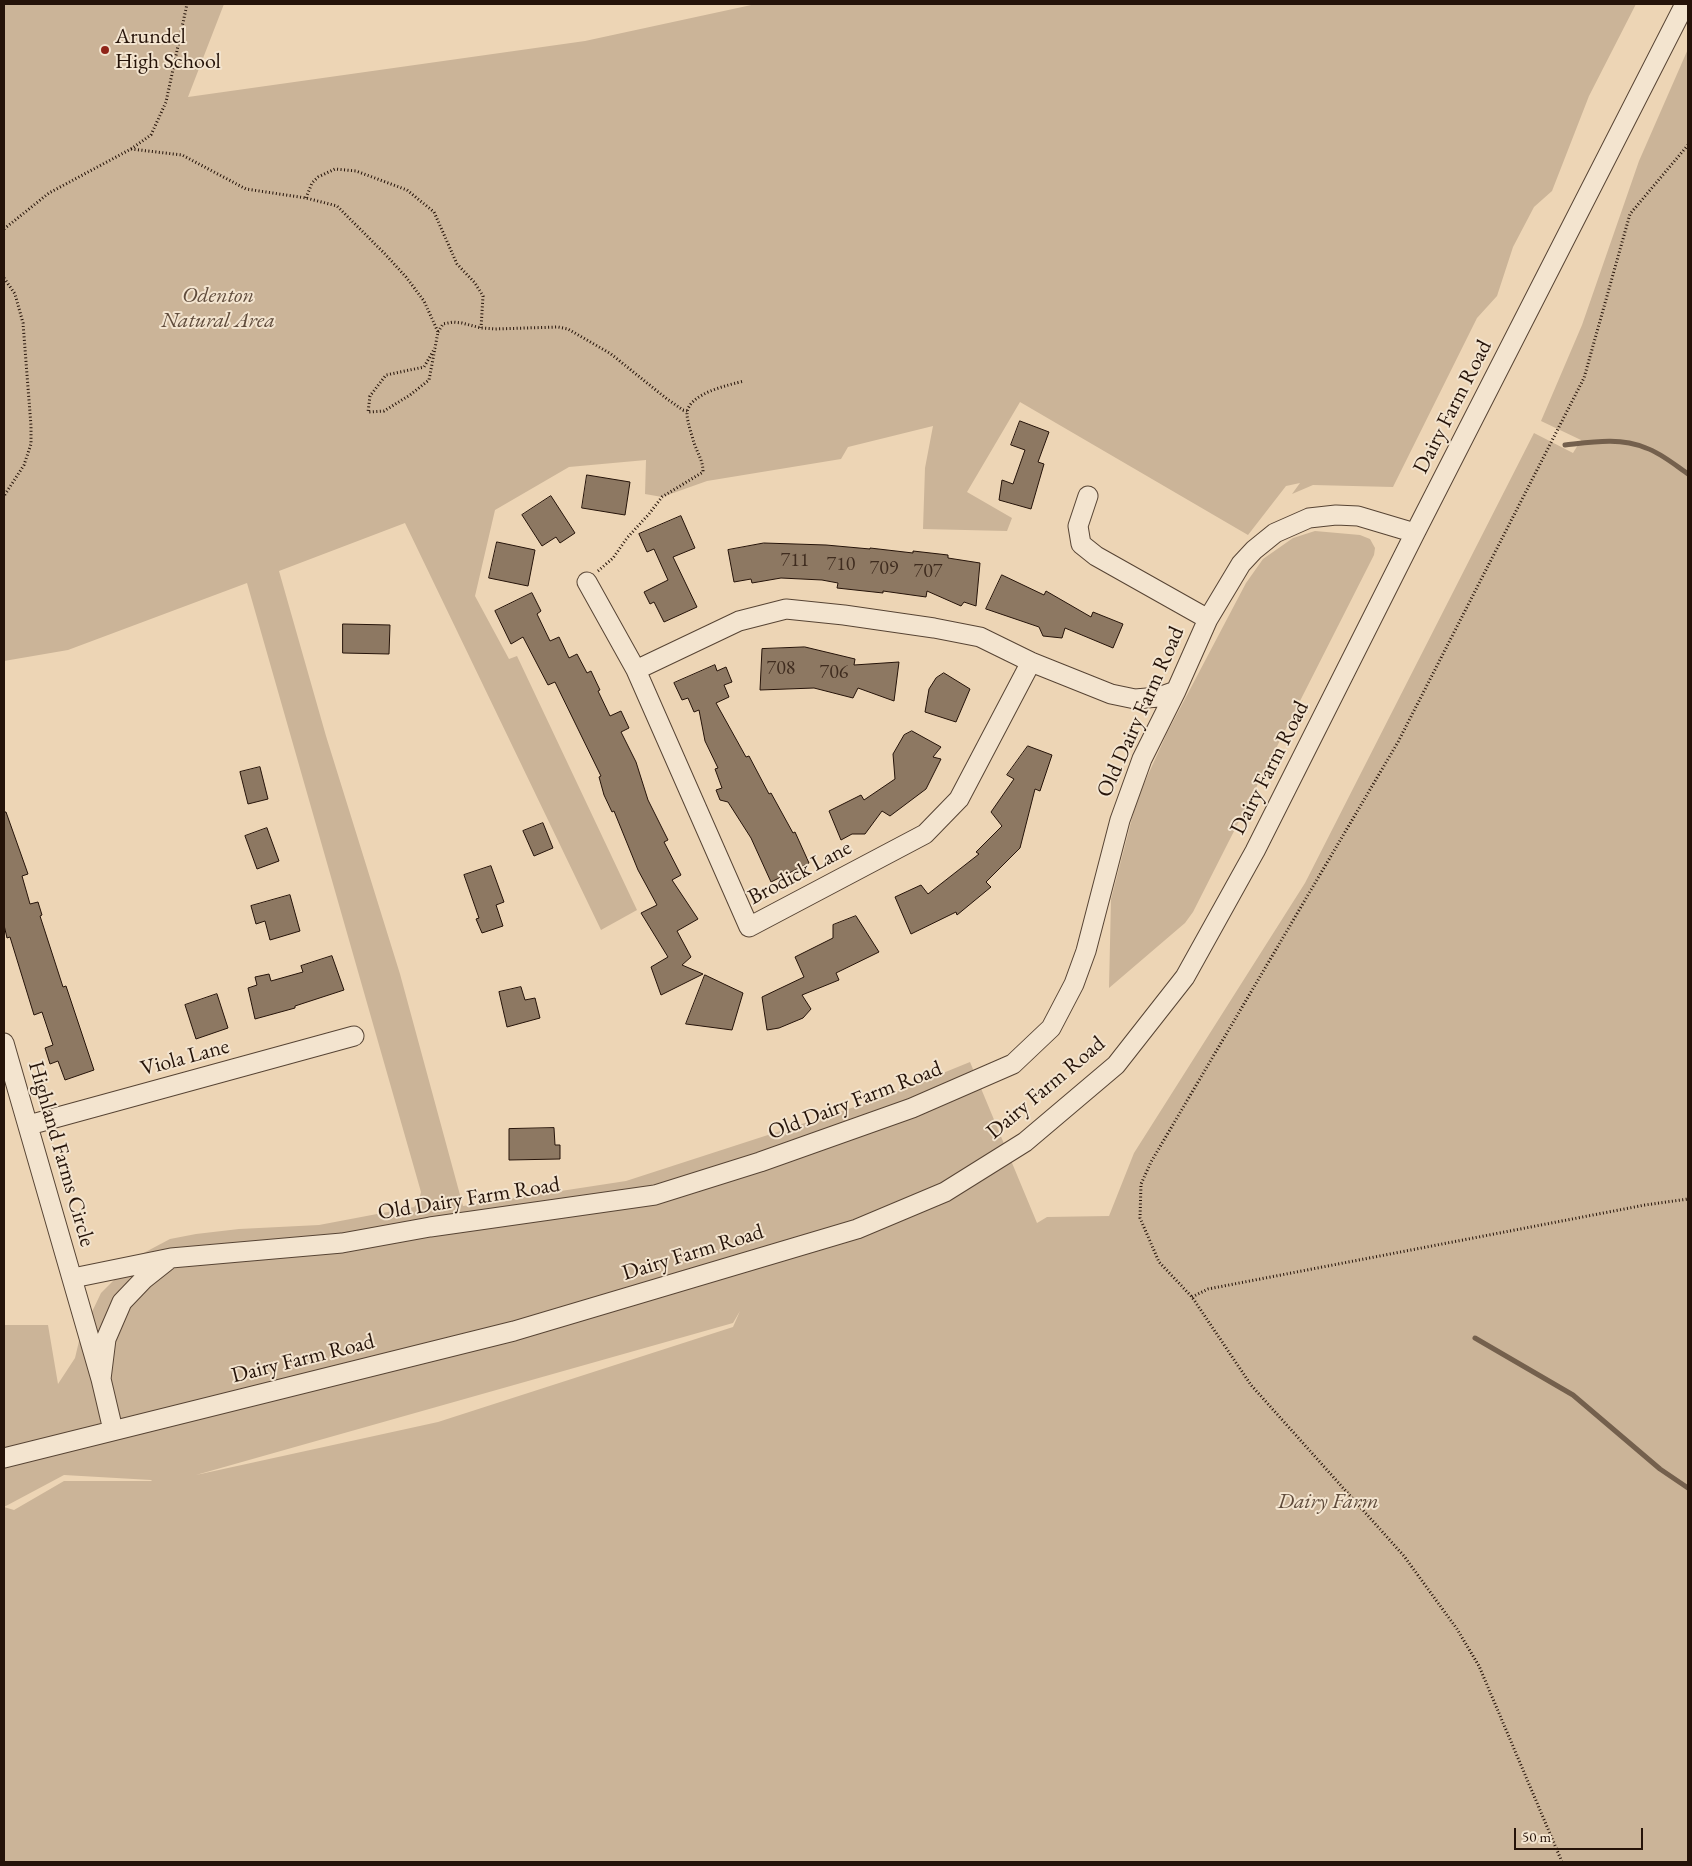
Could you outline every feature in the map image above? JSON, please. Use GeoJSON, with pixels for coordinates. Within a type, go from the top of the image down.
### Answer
{"type":"FeatureCollection","features":[{"type":"Feature","properties":{"kind":"street","name":"Dairy Farm Road"},"geometry":{"type":"LineString","coordinates":[[4,1458],[514,1332],[857,1229],[945,1192],[1025,1142],[1116,1065],[1184,977],[1255,851],[1685,4]]}},
{"type":"Feature","properties":{"kind":"street"},"geometry":{"type":"LineString","coordinates":[[1088,496],[1078,526],[1081,544],[1096,556],[1208,619]]}},
{"type":"Feature","properties":{"kind":"street","name":"Old Dairy Farm Road"},"geometry":{"type":"LineString","coordinates":[[171,1258],[342,1243],[430,1227],[655,1195],[760,1162],[912,1108],[1013,1064],[1051,1028],[1074,984],[1086,951],[1120,820],[1142,759],[1208,619],[1241,564],[1254,550],[1275,533],[1309,518],[1336,515],[1358,516],[1415,534]]}},
{"type":"Feature","properties":{"kind":"street","name":"Brodick Lane"},"geometry":{"type":"LineString","coordinates":[[587,582],[636,670],[749,927],[926,834],[959,799],[1031,662]]}},
{"type":"Feature","properties":{"kind":"street"},"geometry":{"type":"LineString","coordinates":[[636,670],[739,620],[786,609],[844,615],[934,628],[980,637],[1031,662],[1111,694],[1135,699],[1159,697],[1176,690]]}},
{"type":"Feature","properties":{"kind":"street","name":"Viola Lane"},"geometry":{"type":"LineString","coordinates":[[29,1125],[354,1036]]}},
{"type":"Feature","properties":{"kind":"street","name":"Highland Farms Circle"},"geometry":{"type":"LineString","coordinates":[[4,1043],[101,1379]]}},
{"type":"Feature","properties":{"kind":"street"},"geometry":{"type":"LineString","coordinates":[[113,1430],[101,1379],[106,1339],[122,1302],[144,1279],[171,1258]]}},
{"type":"Feature","properties":{"kind":"street","name":"Highland Farms Circle"},"geometry":{"type":"LineString","coordinates":[[73,1278],[171,1258]]}},
{"type":"Feature","properties":{"kind":"path"},"geometry":{"type":"LineString","coordinates":[[4,229],[49,194],[131,149],[151,135],[166,102],[187,4]]}},
{"type":"Feature","properties":{"kind":"path"},"geometry":{"type":"LineString","coordinates":[[1562,1862],[1479,1666],[1457,1629],[1404,1556],[1251,1385],[1192,1297],[1159,1262],[1140,1218],[1141,1184],[1151,1162],[1398,742],[1584,378],[1630,214],[1688,146]]}},
{"type":"Feature","properties":{"kind":"path"},"geometry":{"type":"LineString","coordinates":[[131,149],[182,154],[246,190],[306,198],[337,206],[406,277],[424,301],[438,332]]}},
{"type":"Feature","properties":{"kind":"path"},"geometry":{"type":"LineString","coordinates":[[306,198],[312,183],[318,176],[334,169],[356,171],[407,190],[434,212],[456,264],[475,283],[483,296],[481,328]]}},
{"type":"Feature","properties":{"kind":"path"},"geometry":{"type":"LineString","coordinates":[[4,278],[15,294],[23,323],[31,426],[31,444],[24,465],[4,496]]}},
{"type":"Feature","properties":{"kind":"path"},"geometry":{"type":"LineString","coordinates":[[435,348],[424,367],[386,375],[370,396],[368,412],[384,411],[410,395],[429,380],[435,348],[438,332],[443,324],[453,322],[481,328],[558,327],[568,329],[611,354],[638,377],[683,410],[688,411]]}},
{"type":"Feature","properties":{"kind":"path"},"geometry":{"type":"LineString","coordinates":[[587,582],[613,558],[626,538],[649,514],[662,496],[703,472],[703,464],[694,444],[687,415],[689,407],[700,396],[744,380]]}},
{"type":"Feature","properties":{"kind":"path"},"geometry":{"type":"LineString","coordinates":[[1192,1297],[1208,1289],[1645,1205],[1688,1199]]}},
{"type":"Feature","properties":{"kind":"green space"},"geometry":{"type":"Polygon","coordinates":[[[4,4],[224,4],[188,97],[585,41],[756,4],[1636,4],[1589,96],[1552,191],[1534,207],[1513,247],[1497,296],[1477,318],[1393,487],[1313,485],[1292,494],[1300,483],[1286,486],[1248,535],[1020,402],[967,492],[1012,518],[1007,531],[923,529],[925,468],[933,426],[848,447],[841,459],[707,481],[662,497],[645,494],[646,460],[569,467],[495,510],[475,596],[509,659],[517,656],[637,910],[601,930],[405,523],[279,571],[326,736],[400,974],[463,1206],[626,1181],[879,1099],[970,1062],[1037,1223],[1047,1217],[1109,1216],[1134,1153],[1305,883],[1534,433],[1573,453],[1581,440],[1541,421],[1582,325],[1639,161],[1688,49],[1688,1862],[4,1862],[4,1507],[4,1325],[48,1325],[58,1384],[75,1358],[80,1337],[101,1293],[138,1256],[170,1239],[239,1229],[319,1225],[414,1207],[419,1201],[421,1192],[247,583],[68,650],[4,661],[4,4]],[[740,1311],[733,1323],[196,1475],[438,1422],[733,1327],[740,1311]],[[64,1475],[4,1507],[14,1510],[64,1481],[152,1481],[151,1480],[64,1475]]]}},
{"type":"Feature","properties":{"kind":"green space"},"geometry":{"type":"Polygon","coordinates":[[[1315,531],[1360,535],[1370,539],[1375,548],[1374,555],[1193,912],[1185,923],[1109,988],[1111,899],[1137,799],[1167,733],[1246,583],[1263,559],[1293,538],[1315,531]]]}},
{"type":"Feature","properties":{"kind":"building"},"geometry":{"type":"Polygon","coordinates":[[[1020,421],[1049,432],[1038,462],[1044,464],[1031,509],[999,500],[1002,480],[1013,484],[1025,450],[1011,445],[1020,421]]]}},
{"type":"Feature","properties":{"kind":"building"},"geometry":{"type":"Polygon","coordinates":[[[587,475],[630,482],[625,515],[582,508],[587,475]]]}},
{"type":"Feature","properties":{"kind":"building"},"geometry":{"type":"Polygon","coordinates":[[[551,496],[575,533],[560,543],[556,537],[542,546],[522,515],[551,496]]]}},
{"type":"Feature","properties":{"kind":"building"},"geometry":{"type":"Polygon","coordinates":[[[681,516],[695,548],[673,557],[697,607],[664,622],[654,602],[650,604],[644,592],[668,580],[654,549],[647,552],[639,534],[681,516]]]}},
{"type":"Feature","properties":{"kind":"building"},"geometry":{"type":"Polygon","coordinates":[[[497,542],[535,550],[528,586],[489,578],[497,542]]]}},
{"type":"Feature","properties":{"kind":"building"},"geometry":{"type":"Polygon","coordinates":[[[764,543],[826,545],[913,553],[913,551],[948,555],[948,558],[980,563],[976,606],[964,602],[961,606],[927,591],[926,597],[883,591],[883,593],[837,588],[838,583],[822,580],[781,578],[752,583],[751,579],[734,582],[728,550],[764,543]]]}},
{"type":"Feature","properties":{"kind":"building"},"geometry":{"type":"Polygon","coordinates":[[[1002,575],[1044,595],[1046,591],[1091,617],[1093,612],[1123,624],[1113,648],[1065,628],[1062,638],[1043,636],[1039,627],[986,609],[1002,575]]]}},
{"type":"Feature","properties":{"kind":"building"},"geometry":{"type":"Polygon","coordinates":[[[532,593],[541,611],[537,614],[550,641],[559,637],[569,658],[577,654],[587,673],[591,671],[610,716],[621,711],[629,728],[621,732],[636,762],[648,800],[668,840],[664,842],[681,875],[672,880],[698,919],[677,931],[691,957],[682,965],[703,974],[661,995],[651,967],[668,957],[641,913],[657,905],[638,870],[614,811],[612,812],[604,795],[599,777],[601,776],[555,682],[548,685],[523,637],[511,644],[495,611],[532,593]]]}},
{"type":"Feature","properties":{"kind":"building"},"geometry":{"type":"Polygon","coordinates":[[[343,624],[390,625],[389,654],[343,653],[343,624]]]}},
{"type":"Feature","properties":{"kind":"building"},"geometry":{"type":"Polygon","coordinates":[[[805,647],[855,659],[854,665],[899,662],[894,701],[858,688],[853,698],[814,688],[760,690],[762,649],[805,647]]]}},
{"type":"Feature","properties":{"kind":"building"},"geometry":{"type":"Polygon","coordinates":[[[715,665],[717,671],[726,667],[732,682],[724,685],[729,697],[716,703],[746,757],[749,756],[769,794],[771,793],[793,833],[795,832],[809,863],[771,882],[751,838],[728,802],[720,800],[716,790],[722,788],[715,769],[718,768],[705,741],[699,710],[694,712],[688,698],[682,700],[674,683],[715,665]]]}},
{"type":"Feature","properties":{"kind":"building"},"geometry":{"type":"Polygon","coordinates":[[[944,673],[970,689],[956,722],[925,712],[929,689],[936,678],[944,673]]]}},
{"type":"Feature","properties":{"kind":"building"},"geometry":{"type":"Polygon","coordinates":[[[912,731],[941,747],[933,757],[941,759],[926,789],[890,816],[882,811],[865,834],[852,834],[841,840],[829,811],[861,795],[864,800],[895,779],[893,754],[904,735],[912,731]]]}},
{"type":"Feature","properties":{"kind":"building"},"geometry":{"type":"Polygon","coordinates":[[[1028,746],[1052,755],[1040,791],[1035,789],[1020,848],[986,882],[991,887],[957,915],[956,912],[911,934],[895,897],[921,885],[928,894],[979,854],[976,852],[1002,826],[991,812],[1014,779],[1007,775],[1028,746]]]}},
{"type":"Feature","properties":{"kind":"building"},"geometry":{"type":"Polygon","coordinates":[[[260,767],[268,799],[248,804],[240,772],[260,767]]]}},
{"type":"Feature","properties":{"kind":"building"},"geometry":{"type":"Polygon","coordinates":[[[4,812],[6,812],[28,874],[22,876],[30,904],[38,902],[42,915],[40,916],[63,987],[66,986],[94,1070],[65,1080],[58,1061],[50,1064],[45,1048],[53,1045],[42,1012],[34,1015],[10,937],[7,938],[4,925],[4,812]]]}},
{"type":"Feature","properties":{"kind":"building"},"geometry":{"type":"Polygon","coordinates":[[[543,823],[553,848],[534,856],[523,831],[543,823]]]}},
{"type":"Feature","properties":{"kind":"building"},"geometry":{"type":"Polygon","coordinates":[[[267,828],[279,861],[257,869],[245,836],[267,828]]]}},
{"type":"Feature","properties":{"kind":"building"},"geometry":{"type":"Polygon","coordinates":[[[491,866],[504,902],[496,905],[503,926],[482,933],[476,919],[479,918],[464,875],[491,866]]]}},
{"type":"Feature","properties":{"kind":"building"},"geometry":{"type":"Polygon","coordinates":[[[290,895],[300,931],[270,940],[265,921],[256,924],[251,906],[290,895]]]}},
{"type":"Feature","properties":{"kind":"building"},"geometry":{"type":"Polygon","coordinates":[[[856,916],[879,952],[836,973],[839,980],[802,995],[811,1009],[803,1018],[779,1028],[767,1030],[762,997],[804,977],[795,957],[833,938],[833,925],[856,916]]]}},
{"type":"Feature","properties":{"kind":"building"},"geometry":{"type":"Polygon","coordinates":[[[332,956],[344,990],[295,1006],[295,1008],[255,1019],[248,988],[257,985],[255,977],[269,974],[271,981],[303,972],[301,966],[332,956]]]}},
{"type":"Feature","properties":{"kind":"building"},"geometry":{"type":"Polygon","coordinates":[[[705,975],[743,993],[732,1030],[686,1024],[705,975]]]}},
{"type":"Feature","properties":{"kind":"building"},"geometry":{"type":"Polygon","coordinates":[[[521,987],[525,1000],[535,998],[540,1018],[507,1027],[499,992],[521,987]]]}},
{"type":"Feature","properties":{"kind":"building"},"geometry":{"type":"Polygon","coordinates":[[[217,994],[228,1028],[196,1039],[185,1005],[217,994]]]}},
{"type":"Feature","properties":{"kind":"building"},"geometry":{"type":"Polygon","coordinates":[[[554,1128],[555,1145],[560,1145],[560,1159],[509,1160],[509,1129],[554,1128]]]}},
{"type":"Feature","properties":{"kind":"waterway"},"geometry":{"type":"LineString","coordinates":[[1565,445],[1606,441],[1626,442],[1652,450],[1688,474]]}},
{"type":"Feature","properties":{"kind":"waterway"},"geometry":{"type":"LineString","coordinates":[[1475,1338],[1573,1395],[1660,1469],[1688,1488]]}},
{"type":"Feature","properties":{"kind":"place","name":"Arundel High School"},"geometry":{"type":"Point","coordinates":[105,50]}},
{"type":"Feature","properties":{"kind":"park label","name":"Odenton Natural Area"},"geometry":{"type":"Point","coordinates":[218,308]}},
{"type":"Feature","properties":{"kind":"park label","name":"Dairy Farm"},"geometry":{"type":"Point","coordinates":[1328,1502]}}]}
